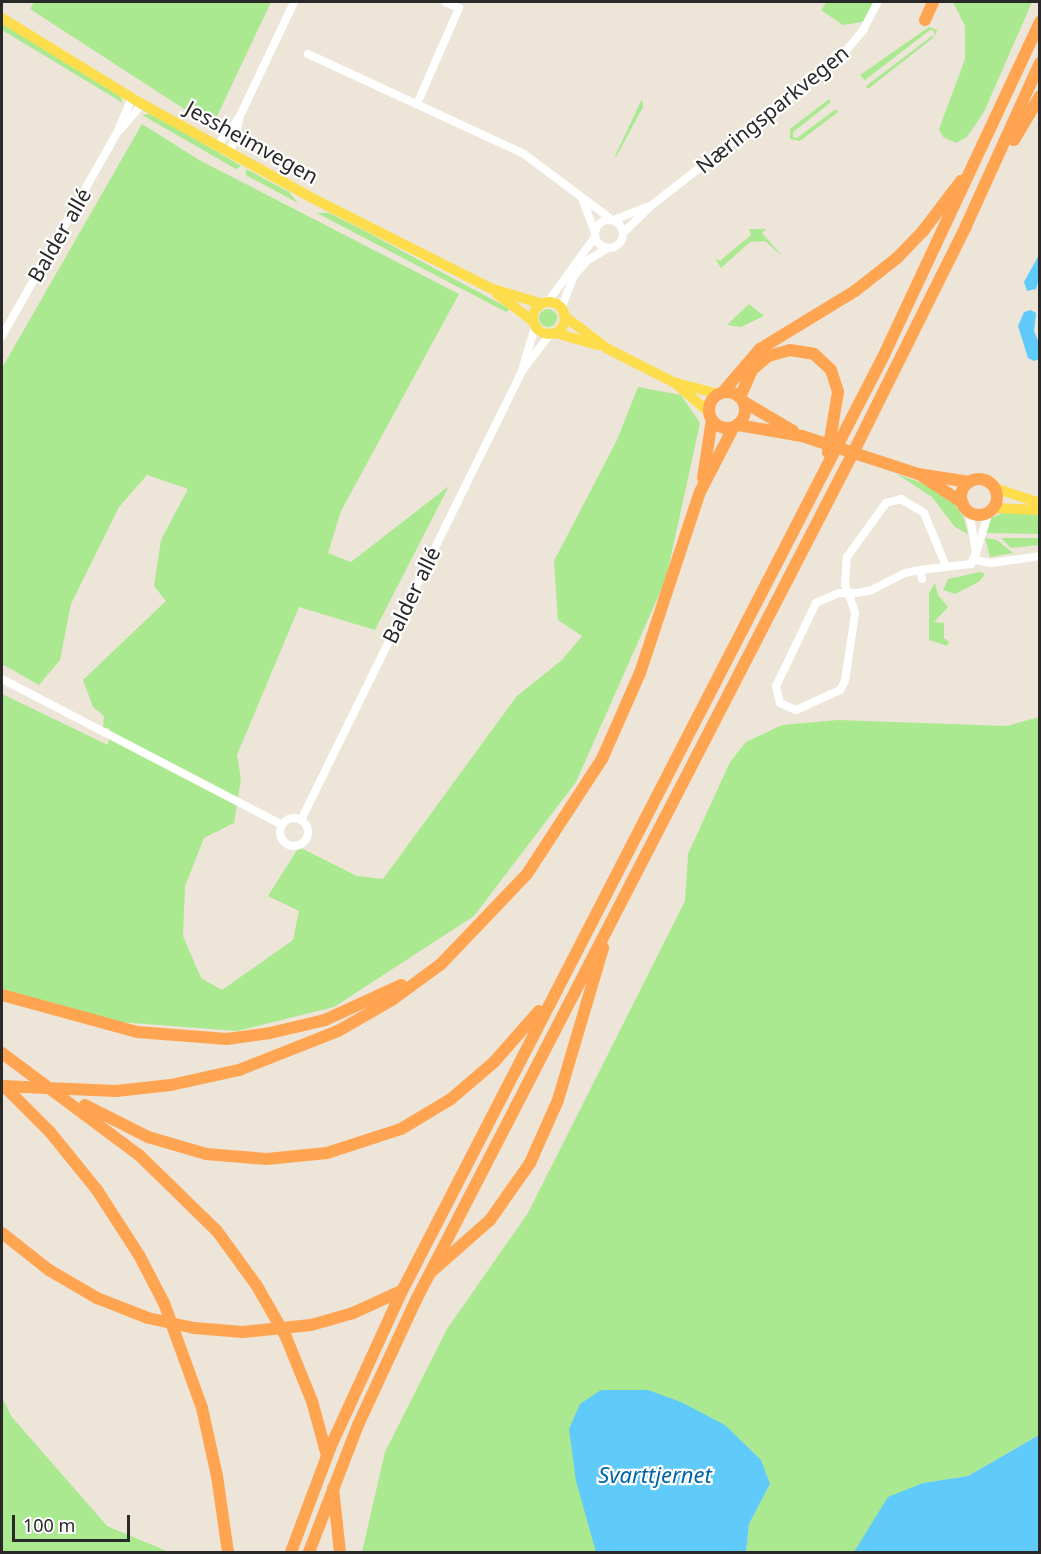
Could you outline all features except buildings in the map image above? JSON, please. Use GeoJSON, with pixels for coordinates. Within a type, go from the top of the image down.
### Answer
{"type":"FeatureCollection","features":[{"type":"Feature","properties":{"kind":"highway"},"geometry":{"type":"LineString","coordinates":[[925,20],[933,2]]}},
{"type":"Feature","properties":{"kind":"highway"},"geometry":{"type":"LineString","coordinates":[[291,1552],[330,1448],[378,1340],[560,982],[821,479],[980,154],[1040,22]]}},
{"type":"Feature","properties":{"kind":"highway"},"geometry":{"type":"LineString","coordinates":[[309,1552],[340,1468],[393,1347],[861,438],[997,159],[1040,63]]}},
{"type":"Feature","properties":{"kind":"highway"},"geometry":{"type":"LineString","coordinates":[[997,159],[1014,140],[1040,96]]}},
{"type":"Feature","properties":{"kind":"highway"},"geometry":{"type":"LineString","coordinates":[[2,1085],[101,1092],[216,1076],[301,1048],[392,1000],[441,964],[477,929],[542,855],[602,759],[640,673],[700,492],[711,416],[720,393],[760,349],[855,291],[904,251],[938,212],[980,154]]}},
{"type":"Feature","properties":{"kind":"highway"},"geometry":{"type":"LineString","coordinates":[[700,492],[746,412],[742,399],[752,370],[774,353],[808,352],[826,363],[837,383],[838,402],[821,479]]}},
{"type":"Feature","properties":{"kind":"highway"},"geometry":{"type":"LineString","coordinates":[[720,393],[742,399],[802,436]]}},
{"type":"Feature","properties":{"kind":"highway"},"geometry":{"type":"LineString","coordinates":[[711,416],[721,427],[736,426],[802,436],[918,474],[969,482],[986,480],[995,488],[997,498],[991,510],[966,507],[918,474]]}},
{"type":"Feature","properties":{"kind":"highway"},"geometry":{"type":"LineString","coordinates":[[966,507],[962,491],[969,482]]}},
{"type":"Feature","properties":{"kind":"highway"},"geometry":{"type":"LineString","coordinates":[[2,1233],[64,1279],[117,1307],[177,1326],[226,1332],[283,1329],[326,1322],[366,1308],[416,1282],[454,1255],[490,1220],[525,1173],[549,1125],[615,913]]}},
{"type":"Feature","properties":{"kind":"highway"},"geometry":{"type":"LineString","coordinates":[[2,995],[84,1021],[156,1035],[205,1039],[248,1037],[325,1020],[405,983],[477,929]]}},
{"type":"Feature","properties":{"kind":"highway"},"geometry":{"type":"LineString","coordinates":[[32,1076],[104,1117],[168,1144],[246,1159],[307,1156],[383,1136],[451,1099],[494,1062],[560,982]]}},
{"type":"Feature","properties":{"kind":"highway"},"geometry":{"type":"LineString","coordinates":[[2,1053],[161,1173],[217,1231],[276,1319],[312,1401],[332,1478],[340,1552]]}},
{"type":"Feature","properties":{"kind":"highway"},"geometry":{"type":"LineString","coordinates":[[2,1085],[50,1132],[97,1190],[139,1254],[164,1303],[202,1408],[218,1476],[228,1552]]}},
{"type":"Feature","properties":{"kind":"main road","name":"Jessheimvegen"},"geometry":{"type":"LineString","coordinates":[[2,18],[137,101],[216,146],[490,288],[534,324]]}},
{"type":"Feature","properties":{"kind":"main road","name":"Jessheimvegen"},"geometry":{"type":"LineString","coordinates":[[490,288],[545,303]]}},
{"type":"Feature","properties":{"kind":"main road"},"geometry":{"type":"LineString","coordinates":[[608,349],[563,312],[545,303],[536,309],[534,324],[553,334],[608,349],[673,382],[720,393]]}},
{"type":"Feature","properties":{"kind":"main road"},"geometry":{"type":"LineString","coordinates":[[553,334],[562,328],[563,312]]}},
{"type":"Feature","properties":{"kind":"main road"},"geometry":{"type":"LineString","coordinates":[[673,382],[711,416]]}},
{"type":"Feature","properties":{"kind":"main road"},"geometry":{"type":"LineString","coordinates":[[995,488],[1040,503]]}},
{"type":"Feature","properties":{"kind":"main road"},"geometry":{"type":"LineString","coordinates":[[991,510],[1040,510]]}},
{"type":"Feature","properties":{"kind":"street"},"geometry":{"type":"LineString","coordinates":[[230,153],[239,118],[294,2]]}},
{"type":"Feature","properties":{"kind":"street"},"geometry":{"type":"LineString","coordinates":[[417,104],[459,8],[444,2]]}},
{"type":"Feature","properties":{"kind":"street","name":"Næringsparkvegen"},"geometry":{"type":"LineString","coordinates":[[563,312],[573,277],[588,260],[620,244],[624,232],[652,205],[839,59],[863,30],[878,2]]}},
{"type":"Feature","properties":{"kind":"street"},"geometry":{"type":"LineString","coordinates":[[308,54],[524,154],[613,220],[624,232]]}},
{"type":"Feature","properties":{"kind":"street","name":"Balder allé"},"geometry":{"type":"LineString","coordinates":[[2,336],[137,101]]}},
{"type":"Feature","properties":{"kind":"street"},"geometry":{"type":"LineString","coordinates":[[216,146],[239,118]]}},
{"type":"Feature","properties":{"kind":"street"},"geometry":{"type":"LineString","coordinates":[[580,195],[595,235],[608,248]]}},
{"type":"Feature","properties":{"kind":"street","name":"Næringsparkvegen"},"geometry":{"type":"LineString","coordinates":[[545,303],[595,235],[600,223],[652,205]]}},
{"type":"Feature","properties":{"kind":"street","name":"Balder allé"},"geometry":{"type":"LineString","coordinates":[[301,820],[522,371],[534,324]]}},
{"type":"Feature","properties":{"kind":"street","name":"Balder allé"},"geometry":{"type":"LineString","coordinates":[[522,371],[553,334]]}},
{"type":"Feature","properties":{"kind":"street"},"geometry":{"type":"LineString","coordinates":[[946,566],[924,513],[908,502],[891,500],[881,508],[847,557],[844,571],[848,593],[855,620],[845,681],[840,690],[790,710],[780,703],[776,686],[804,623],[816,603],[848,593],[872,590],[905,573],[921,575],[946,566],[971,564],[976,557],[991,510]]}},
{"type":"Feature","properties":{"kind":"street"},"geometry":{"type":"LineString","coordinates":[[966,507],[976,557]]}},
{"type":"Feature","properties":{"kind":"street"},"geometry":{"type":"LineString","coordinates":[[976,557],[991,563],[1040,556]]}},
{"type":"Feature","properties":{"kind":"street"},"geometry":{"type":"LineString","coordinates":[[2,680],[282,825]]}},
{"type":"Feature","properties":{"kind":"street"},"geometry":{"type":"LineString","coordinates":[[289,819],[301,820],[308,827],[308,836],[298,845],[284,841],[282,825],[289,819]]}},
{"type":"Feature","properties":{"kind":"green space"},"geometry":{"type":"Polygon","coordinates":[[[34,2],[271,2],[212,127],[30,9],[34,2]]]}},
{"type":"Feature","properties":{"kind":"green space"},"geometry":{"type":"Polygon","coordinates":[[[827,2],[876,2],[868,21],[843,25],[821,10],[827,2]]]}},
{"type":"Feature","properties":{"kind":"green space"},"geometry":{"type":"Polygon","coordinates":[[[953,2],[1032,2],[984,112],[967,137],[956,143],[943,137],[939,129],[965,59],[965,26],[953,2]]]}},
{"type":"Feature","properties":{"kind":"green space"},"geometry":{"type":"Polygon","coordinates":[[[2,23],[120,96],[123,103],[2,30],[2,23]]]}},
{"type":"Feature","properties":{"kind":"green space"},"geometry":{"type":"Polygon","coordinates":[[[929,27],[937,30],[935,37],[934,31],[930,30],[865,80],[860,75],[929,27]]]}},
{"type":"Feature","properties":{"kind":"green space"},"geometry":{"type":"Polygon","coordinates":[[[932,36],[934,37],[868,89],[866,86],[932,36]]]}},
{"type":"Feature","properties":{"kind":"green space"},"geometry":{"type":"Polygon","coordinates":[[[642,99],[643,107],[616,157],[615,156],[642,99]]]}},
{"type":"Feature","properties":{"kind":"green space"},"geometry":{"type":"Polygon","coordinates":[[[829,99],[831,102],[793,132],[793,137],[797,138],[836,109],[838,112],[800,141],[790,139],[790,129],[829,99]]]}},
{"type":"Feature","properties":{"kind":"green space"},"geometry":{"type":"Polygon","coordinates":[[[142,115],[155,115],[241,166],[236,169],[142,115]]]}},
{"type":"Feature","properties":{"kind":"green space"},"geometry":{"type":"Polygon","coordinates":[[[142,124],[201,161],[459,294],[341,511],[328,553],[351,562],[449,486],[375,630],[299,607],[237,755],[241,779],[234,823],[204,838],[185,886],[183,936],[201,978],[222,990],[293,940],[299,911],[268,896],[299,847],[357,876],[383,879],[517,696],[562,660],[582,636],[558,620],[554,561],[617,440],[638,387],[681,395],[700,423],[666,579],[576,782],[474,916],[334,1007],[237,1031],[106,1021],[2,989],[2,694],[108,745],[110,729],[103,727],[104,716],[93,707],[83,680],[166,601],[154,586],[161,540],[188,489],[147,475],[119,507],[71,604],[60,660],[39,685],[2,664],[2,368],[142,124]]]}},
{"type":"Feature","properties":{"kind":"green space"},"geometry":{"type":"Polygon","coordinates":[[[246,169],[289,192],[298,203],[246,175],[246,169]]]}},
{"type":"Feature","properties":{"kind":"green space"},"geometry":{"type":"Polygon","coordinates":[[[317,213],[329,213],[510,309],[506,312],[317,213]]]}},
{"type":"Feature","properties":{"kind":"green space"},"geometry":{"type":"Polygon","coordinates":[[[749,229],[766,229],[762,233],[783,257],[765,241],[750,242],[721,268],[715,258],[720,261],[751,235],[749,229]]]}},
{"type":"Feature","properties":{"kind":"green space"},"geometry":{"type":"Polygon","coordinates":[[[749,304],[764,316],[741,327],[727,325],[749,304]]]}},
{"type":"Feature","properties":{"kind":"green space"},"geometry":{"type":"Polygon","coordinates":[[[548,309],[554,312],[557,318],[554,324],[548,327],[542,324],[539,318],[542,312],[548,309]]]}},
{"type":"Feature","properties":{"kind":"green space"},"geometry":{"type":"Polygon","coordinates":[[[897,474],[927,485],[954,504],[963,516],[968,534],[955,527],[932,497],[897,474]]]}},
{"type":"Feature","properties":{"kind":"green space"},"geometry":{"type":"Polygon","coordinates":[[[1003,513],[1039,514],[1039,534],[985,533],[991,518],[1003,513]]]}},
{"type":"Feature","properties":{"kind":"green space"},"geometry":{"type":"Polygon","coordinates":[[[985,538],[997,540],[1013,553],[990,557],[985,538]]]}},
{"type":"Feature","properties":{"kind":"green space"},"geometry":{"type":"Polygon","coordinates":[[[1001,538],[1039,538],[1039,545],[1011,548],[1001,538]]]}},
{"type":"Feature","properties":{"kind":"green space"},"geometry":{"type":"Polygon","coordinates":[[[980,572],[985,574],[980,581],[955,594],[943,590],[948,579],[980,572]]]}},
{"type":"Feature","properties":{"kind":"green space"},"geometry":{"type":"Polygon","coordinates":[[[935,583],[938,595],[948,607],[934,622],[944,623],[944,638],[949,642],[947,646],[929,640],[929,593],[935,583]]]}},
{"type":"Feature","properties":{"kind":"green space"},"geometry":{"type":"Polygon","coordinates":[[[1039,717],[1039,1435],[968,1476],[923,1483],[854,1552],[746,1552],[749,1524],[770,1484],[596,1549],[596,1552],[362,1552],[385,1452],[447,1329],[528,1213],[685,901],[688,854],[730,762],[746,742],[782,725],[838,720],[1007,726],[1039,717]]]}},
{"type":"Feature","properties":{"kind":"green space"},"geometry":{"type":"Polygon","coordinates":[[[2,1397],[11,1416],[107,1526],[169,1552],[2,1552],[2,1397]]]}},
{"type":"Feature","properties":{"kind":"water"},"geometry":{"type":"Polygon","coordinates":[[[1039,255],[1039,279],[1036,289],[1027,291],[1024,282],[1039,255]]]}},
{"type":"Feature","properties":{"kind":"water"},"geometry":{"type":"Polygon","coordinates":[[[1031,310],[1036,313],[1034,331],[1039,343],[1039,359],[1034,361],[1028,358],[1018,326],[1024,312],[1031,310]]]}},
{"type":"Feature","properties":{"kind":"water","name":"Svarttjernet"},"geometry":{"type":"Polygon","coordinates":[[[601,1390],[648,1390],[681,1402],[725,1425],[761,1460],[770,1484],[749,1524],[746,1552],[596,1552],[576,1481],[569,1429],[580,1404],[601,1390]]]}},
{"type":"Feature","properties":{"kind":"water"},"geometry":{"type":"Polygon","coordinates":[[[1039,1435],[1039,1552],[854,1552],[888,1497],[923,1483],[968,1476],[1039,1435]]]}}]}
